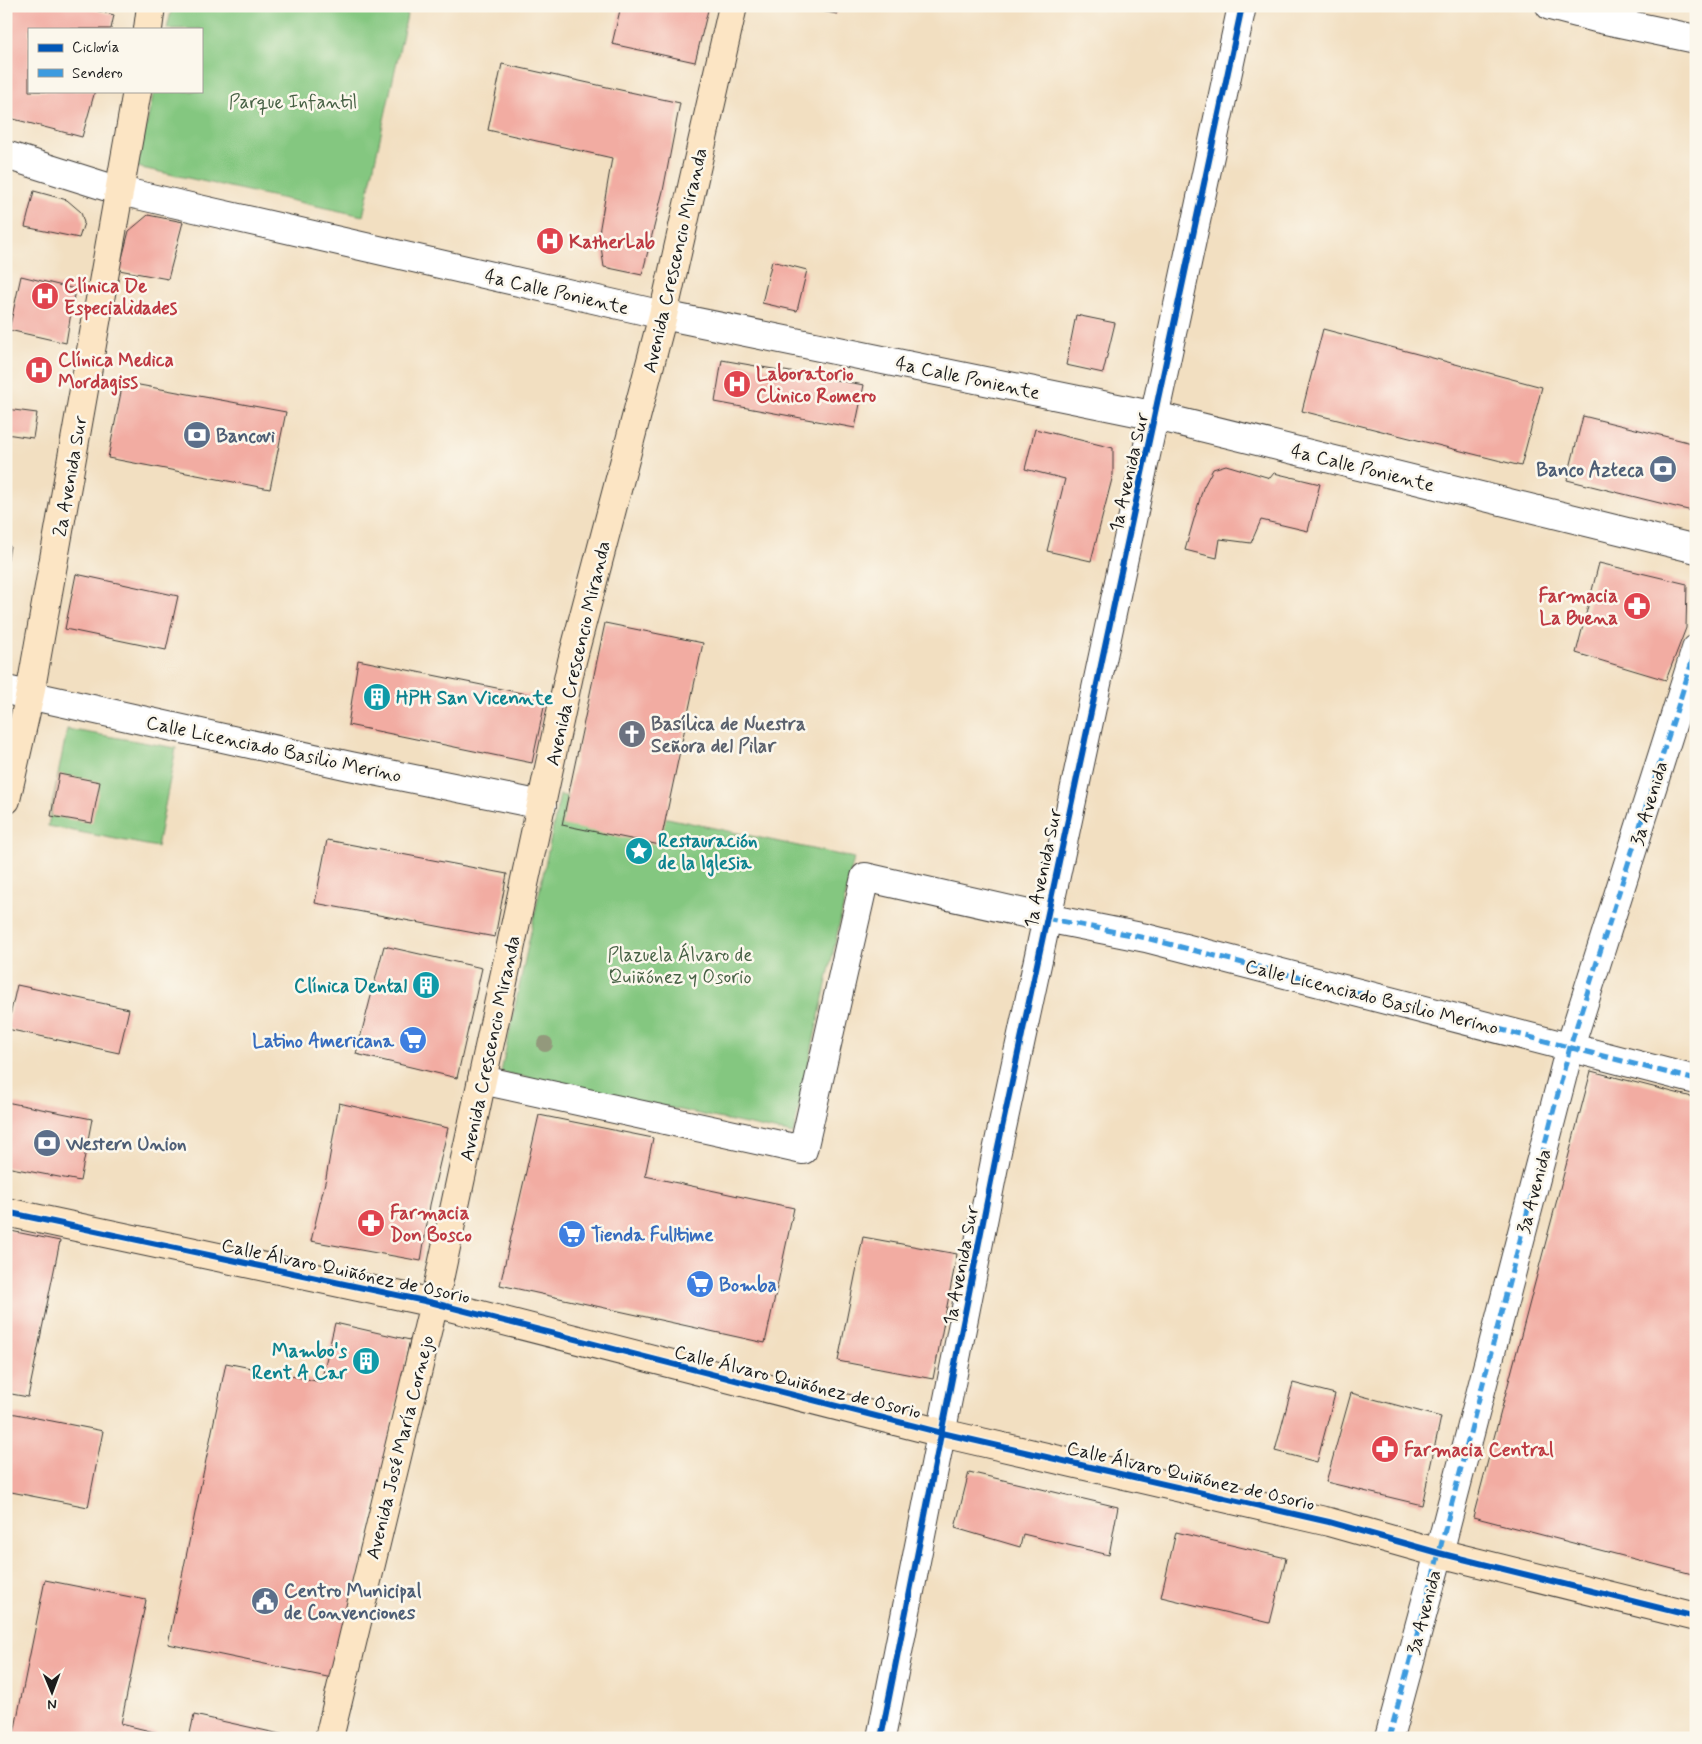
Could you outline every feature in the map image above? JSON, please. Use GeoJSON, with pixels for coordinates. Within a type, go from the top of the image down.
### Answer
{"type":"FeatureCollection","features":[{"type":"Feature","properties":{"kind":"main road"},"geometry":{"type":"LineString","coordinates":[[148,28],[151,6]]}},
{"type":"Feature","properties":{"kind":"main road","name":"Avenida Crescencio Miranda"},"geometry":{"type":"LineString","coordinates":[[434,1303],[572,661],[663,315],[733,6]]}},
{"type":"Feature","properties":{"kind":"main road","name":"2a Avenida Sur"},"geometry":{"type":"LineString","coordinates":[[6,800],[18,692],[120,191],[137,92]]}},
{"type":"Feature","properties":{"kind":"main road","name":"Calle Álvaro Quiñónez de Osorio"},"geometry":{"type":"LineString","coordinates":[[6,1212],[434,1303],[942,1433],[1328,1522],[1439,1554],[1696,1617]]}},
{"type":"Feature","properties":{"kind":"main road","name":"Avenida José María Cornejo"},"geometry":{"type":"LineString","coordinates":[[329,1738],[434,1303]]}},
{"type":"Feature","properties":{"kind":"street","name":"1a Avenida Sur"},"geometry":{"type":"LineString","coordinates":[[882,1738],[994,1166],[1100,664],[1156,416],[1242,6]]}},
{"type":"Feature","properties":{"kind":"street"},"geometry":{"type":"LineString","coordinates":[[1550,6],[1596,18],[1696,38]]}},
{"type":"Feature","properties":{"kind":"street","name":"4a Calle Poniente"},"geometry":{"type":"LineString","coordinates":[[6,155],[120,191],[663,315],[1156,416],[1696,549]]}},
{"type":"Feature","properties":{"kind":"street","name":"3a Avenida"},"geometry":{"type":"LineString","coordinates":[[1389,1738],[1439,1554],[1570,1047],[1696,650]]}},
{"type":"Feature","properties":{"kind":"street","name":"Calle Licenciado Basilio Merino"},"geometry":{"type":"LineString","coordinates":[[18,692],[350,766],[542,805]]}},
{"type":"Feature","properties":{"kind":"street","name":"Calle Licenciado Basilio Merino"},"geometry":{"type":"LineString","coordinates":[[482,1080],[803,1150],[865,877],[1046,918],[1146,938],[1696,1080]]}},
{"type":"Feature","properties":{"kind":"green space","name":"Parque Infantil"},"geometry":{"type":"Polygon","coordinates":[[[172,6],[409,6],[363,216],[137,167],[154,92],[202,92],[202,28],[167,28],[172,6]]]}},
{"type":"Feature","properties":{"kind":"green space"},"geometry":{"type":"Polygon","coordinates":[[[67,729],[176,748],[157,847],[48,826],[67,729]]]}},
{"type":"Feature","properties":{"kind":"green space","name":"Plazuela Álvaro de Quiñónez y Osorio"},"geometry":{"type":"Polygon","coordinates":[[[560,795],[854,858],[793,1134],[501,1072],[560,795]]]}},
{"type":"Feature","properties":{"kind":"building"},"geometry":{"type":"Polygon","coordinates":[[[6,6],[79,6],[114,15],[111,28],[28,28],[28,92],[95,92],[82,137],[6,117],[6,6]]]}},
{"type":"Feature","properties":{"kind":"building"},"geometry":{"type":"Polygon","coordinates":[[[621,6],[709,6],[695,62],[612,44],[621,6]]]}},
{"type":"Feature","properties":{"kind":"building"},"geometry":{"type":"Polygon","coordinates":[[[794,6],[839,6],[837,14],[794,6]]]}},
{"type":"Feature","properties":{"kind":"building"},"geometry":{"type":"Polygon","coordinates":[[[502,64],[680,103],[663,191],[642,275],[604,267],[599,233],[612,158],[488,130],[502,64]]]}},
{"type":"Feature","properties":{"kind":"building"},"geometry":{"type":"Polygon","coordinates":[[[34,191],[67,200],[81,212],[84,223],[79,238],[25,227],[34,191]]]}},
{"type":"Feature","properties":{"kind":"building"},"geometry":{"type":"Polygon","coordinates":[[[148,215],[183,222],[168,279],[119,270],[129,231],[148,215]]]}},
{"type":"Feature","properties":{"kind":"building"},"geometry":{"type":"Polygon","coordinates":[[[772,261],[807,270],[797,311],[762,303],[772,261]]]}},
{"type":"Feature","properties":{"kind":"building"},"geometry":{"type":"Polygon","coordinates":[[[21,276],[75,289],[66,343],[9,330],[21,276]]]}},
{"type":"Feature","properties":{"kind":"building"},"geometry":{"type":"Polygon","coordinates":[[[1076,315],[1115,323],[1103,373],[1066,365],[1076,315]]]}},
{"type":"Feature","properties":{"kind":"building"},"geometry":{"type":"Polygon","coordinates":[[[1323,329],[1542,387],[1521,466],[1302,411],[1323,329]]]}},
{"type":"Feature","properties":{"kind":"building"},"geometry":{"type":"Polygon","coordinates":[[[722,360],[864,385],[855,428],[715,402],[722,360]]]}},
{"type":"Feature","properties":{"kind":"building","name":"Bancovi"},"geometry":{"type":"Polygon","coordinates":[[[123,382],[286,412],[270,489],[108,458],[123,382]]]}},
{"type":"Feature","properties":{"kind":"building"},"geometry":{"type":"Polygon","coordinates":[[[6,409],[37,413],[33,438],[6,434],[6,409]]]}},
{"type":"Feature","properties":{"kind":"building"},"geometry":{"type":"Polygon","coordinates":[[[1583,416],[1696,444],[1696,512],[1567,480],[1583,416]]]}},
{"type":"Feature","properties":{"kind":"building"},"geometry":{"type":"Polygon","coordinates":[[[1035,429],[1113,448],[1113,475],[1091,561],[1047,551],[1065,479],[1025,469],[1035,429]]]}},
{"type":"Feature","properties":{"kind":"building"},"geometry":{"type":"Polygon","coordinates":[[[1226,465],[1270,478],[1274,473],[1320,484],[1308,531],[1261,520],[1251,543],[1220,539],[1217,558],[1185,550],[1203,488],[1213,469],[1226,465]]]}},
{"type":"Feature","properties":{"kind":"building"},"geometry":{"type":"Polygon","coordinates":[[[6,545],[10,546],[7,565],[6,565],[6,545]]]}},
{"type":"Feature","properties":{"kind":"building","name":"Farmacia La Buena"},"geometry":{"type":"Polygon","coordinates":[[[1599,563],[1687,584],[1686,628],[1666,680],[1576,653],[1599,563]]]}},
{"type":"Feature","properties":{"kind":"building"},"geometry":{"type":"Polygon","coordinates":[[[76,574],[178,596],[166,650],[65,629],[76,574]]]}},
{"type":"Feature","properties":{"kind":"building","name":"Basílica de Nuestra Señora del Pilar"},"geometry":{"type":"Polygon","coordinates":[[[605,623],[703,643],[660,845],[562,825],[605,623]]]}},
{"type":"Feature","properties":{"kind":"building"},"geometry":{"type":"Polygon","coordinates":[[[358,660],[546,698],[532,763],[348,725],[358,660]]]}},
{"type":"Feature","properties":{"kind":"building"},"geometry":{"type":"Polygon","coordinates":[[[59,774],[100,782],[92,823],[51,816],[59,774]]]}},
{"type":"Feature","properties":{"kind":"building"},"geometry":{"type":"Polygon","coordinates":[[[327,840],[507,874],[495,937],[315,903],[327,840]]]}},
{"type":"Feature","properties":{"kind":"building"},"geometry":{"type":"Polygon","coordinates":[[[384,946],[482,968],[457,1078],[356,1054],[384,946]]]}},
{"type":"Feature","properties":{"kind":"building"},"geometry":{"type":"Polygon","coordinates":[[[17,985],[129,1009],[119,1053],[7,1029],[17,985]]]}},
{"type":"Feature","properties":{"kind":"building"},"geometry":{"type":"Polygon","coordinates":[[[1591,1071],[1696,1098],[1696,1575],[1473,1517],[1591,1071]]]}},
{"type":"Feature","properties":{"kind":"building","name":"Western Union"},"geometry":{"type":"Polygon","coordinates":[[[6,1102],[92,1119],[80,1181],[6,1167],[6,1102]]]}},
{"type":"Feature","properties":{"kind":"building"},"geometry":{"type":"Polygon","coordinates":[[[339,1103],[448,1128],[430,1205],[421,1261],[311,1241],[326,1178],[339,1103]]]}},
{"type":"Feature","properties":{"kind":"building"},"geometry":{"type":"Polygon","coordinates":[[[539,1115],[653,1138],[645,1176],[794,1208],[765,1343],[500,1285],[539,1115]]]}},
{"type":"Feature","properties":{"kind":"building"},"geometry":{"type":"Polygon","coordinates":[[[6,1230],[60,1241],[28,1397],[6,1393],[6,1230]]]}},
{"type":"Feature","properties":{"kind":"building"},"geometry":{"type":"Polygon","coordinates":[[[863,1237],[957,1254],[933,1379],[838,1361],[863,1237]]]}},
{"type":"Feature","properties":{"kind":"building"},"geometry":{"type":"Polygon","coordinates":[[[335,1323],[410,1340],[337,1679],[168,1644],[226,1363],[321,1382],[335,1323]]]}},
{"type":"Feature","properties":{"kind":"building"},"geometry":{"type":"Polygon","coordinates":[[[1293,1383],[1335,1394],[1317,1462],[1275,1451],[1293,1383]]]}},
{"type":"Feature","properties":{"kind":"building","name":"Farmacia Central"},"geometry":{"type":"Polygon","coordinates":[[[1351,1393],[1441,1417],[1422,1505],[1326,1482],[1351,1393]]]}},
{"type":"Feature","properties":{"kind":"building"},"geometry":{"type":"Polygon","coordinates":[[[6,1412],[103,1431],[88,1507],[6,1491],[6,1412]]]}},
{"type":"Feature","properties":{"kind":"building"},"geometry":{"type":"Polygon","coordinates":[[[969,1472],[1118,1507],[1109,1555],[1023,1534],[1020,1547],[955,1528],[969,1472]]]}},
{"type":"Feature","properties":{"kind":"building"},"geometry":{"type":"Polygon","coordinates":[[[1176,1532],[1286,1558],[1270,1623],[1161,1597],[1176,1532]]]}},
{"type":"Feature","properties":{"kind":"building"},"geometry":{"type":"Polygon","coordinates":[[[45,1580],[146,1600],[121,1724],[179,1738],[13,1738],[45,1580]]]}},
{"type":"Feature","properties":{"kind":"building"},"geometry":{"type":"Polygon","coordinates":[[[194,1715],[285,1735],[284,1738],[189,1738],[194,1715]]]}},
{"type":"Feature","properties":{"kind":"marked path"},"geometry":{"type":"LineString","coordinates":[[1389,1738],[1570,1047],[1696,649]]}},
{"type":"Feature","properties":{"kind":"marked path"},"geometry":{"type":"LineString","coordinates":[[1046,918],[1146,938],[1696,1080]]}},
{"type":"Feature","properties":{"kind":"cycle path"},"geometry":{"type":"LineString","coordinates":[[881,1738],[996,1156],[1242,6]]}},
{"type":"Feature","properties":{"kind":"cycle path"},"geometry":{"type":"LineString","coordinates":[[6,1212],[434,1303],[942,1433],[1329,1522],[1439,1553],[1696,1617]]}},
{"type":"Feature","properties":{"kind":"place","name":"KatherLab"},"geometry":{"type":"Point","coordinates":[550,241]}},
{"type":"Feature","properties":{"kind":"place","name":"Clínica De Especialidades"},"geometry":{"type":"Point","coordinates":[45,296]}},
{"type":"Feature","properties":{"kind":"place","name":"Clínica Medica Mordagiss"},"geometry":{"type":"Point","coordinates":[39,370]}},
{"type":"Feature","properties":{"kind":"place","name":"Laboratorio Clinico Romero"},"geometry":{"type":"Point","coordinates":[737,384]}},
{"type":"Feature","properties":{"kind":"place","name":"Bancovi"},"geometry":{"type":"Point","coordinates":[197,435]}},
{"type":"Feature","properties":{"kind":"place","name":"Banco Azteca"},"geometry":{"type":"Point","coordinates":[1663,469]}},
{"type":"Feature","properties":{"kind":"place","name":"Farmacia La Buena"},"geometry":{"type":"Point","coordinates":[1637,606]}},
{"type":"Feature","properties":{"kind":"place","name":"HPH San Vicennte"},"geometry":{"type":"Point","coordinates":[377,697]}},
{"type":"Feature","properties":{"kind":"place","name":"Basílica de Nuestra Señora del Pilar"},"geometry":{"type":"Point","coordinates":[632,734]}},
{"type":"Feature","properties":{"kind":"place","name":"Restauración de la Iglesia"},"geometry":{"type":"Point","coordinates":[639,851]}},
{"type":"Feature","properties":{"kind":"place","name":"Clínica Dental"},"geometry":{"type":"Point","coordinates":[426,985]}},
{"type":"Feature","properties":{"kind":"place","name":"Latino Americana"},"geometry":{"type":"Point","coordinates":[413,1040]}},
{"type":"Feature","properties":{"kind":"place","name":"Western Union"},"geometry":{"type":"Point","coordinates":[47,1143]}},
{"type":"Feature","properties":{"kind":"place","name":"Farmacia Don Bosco"},"geometry":{"type":"Point","coordinates":[371,1223]}},
{"type":"Feature","properties":{"kind":"place","name":"Tienda Fulltime"},"geometry":{"type":"Point","coordinates":[572,1234]}},
{"type":"Feature","properties":{"kind":"place","name":"Bomba"},"geometry":{"type":"Point","coordinates":[700,1284]}},
{"type":"Feature","properties":{"kind":"place","name":"Mambo's Rent A Car"},"geometry":{"type":"Point","coordinates":[366,1361]}},
{"type":"Feature","properties":{"kind":"place","name":"Farmacia Central"},"geometry":{"type":"Point","coordinates":[1385,1449]}},
{"type":"Feature","properties":{"kind":"place","name":"Centro Municipal de Convenciones"},"geometry":{"type":"Point","coordinates":[265,1601]}}]}
